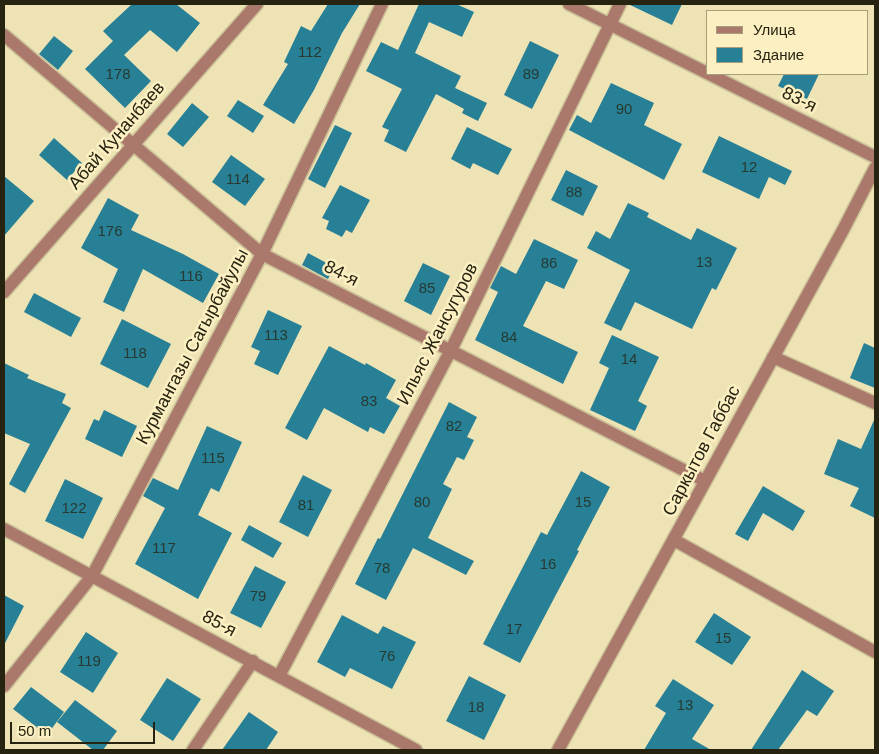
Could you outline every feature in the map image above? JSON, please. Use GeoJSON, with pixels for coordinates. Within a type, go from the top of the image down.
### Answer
{"type":"FeatureCollection","features":[{"type":"Feature","properties":{"kind":"street","name":"Абай Кунанбаев"},"geometry":{"type":"LineString","coordinates":[[4,292],[257,4]]}},
{"type":"Feature","properties":{"kind":"street","name":"Курмангазы Сагырбайулы"},"geometry":{"type":"LineString","coordinates":[[4,686],[92,576],[262,254],[382,4]]}},
{"type":"Feature","properties":{"kind":"street","name":"83-я"},"geometry":{"type":"LineString","coordinates":[[569,4],[706,73]]}},
{"type":"Feature","properties":{"kind":"street","name":"Ильяс Жансугуров"},"geometry":{"type":"LineString","coordinates":[[278,676],[451,350],[620,4]]}},
{"type":"Feature","properties":{"kind":"street","name":"84-я"},"geometry":{"type":"LineString","coordinates":[[4,35],[262,254],[705,481]]}},
{"type":"Feature","properties":{"kind":"street","name":"83-я"},"geometry":{"type":"LineString","coordinates":[[710,75],[875,157]]}},
{"type":"Feature","properties":{"kind":"street","name":"Саркытов Габбас"},"geometry":{"type":"LineString","coordinates":[[558,750],[875,168]]}},
{"type":"Feature","properties":{"kind":"street"},"geometry":{"type":"LineString","coordinates":[[773,357],[875,403]]}},
{"type":"Feature","properties":{"kind":"street","name":"85-я"},"geometry":{"type":"LineString","coordinates":[[4,529],[416,750]]}},
{"type":"Feature","properties":{"kind":"street"},"geometry":{"type":"LineString","coordinates":[[674,540],[875,652]]}},
{"type":"Feature","properties":{"kind":"street"},"geometry":{"type":"LineString","coordinates":[[193,750],[252,661]]}},
{"type":"Feature","properties":{"kind":"building"},"geometry":{"type":"Polygon","coordinates":[[[132,4],[176,4],[200,23],[177,52],[150,30],[124,55],[151,81],[125,108],[85,69],[113,41],[103,31],[132,4]]]}},
{"type":"Feature","properties":{"kind":"building"},"geometry":{"type":"Polygon","coordinates":[[[328,4],[360,4],[342,33],[314,90],[294,124],[263,105],[288,64],[284,62],[301,26],[311,31],[328,4]]]}},
{"type":"Feature","properties":{"kind":"building"},"geometry":{"type":"Polygon","coordinates":[[[419,4],[456,4],[474,12],[462,37],[429,22],[415,53],[461,76],[455,88],[487,103],[478,121],[462,113],[464,109],[436,94],[406,152],[384,141],[389,130],[382,127],[402,89],[366,71],[381,42],[398,50],[419,4]]]}},
{"type":"Feature","properties":{"kind":"building"},"geometry":{"type":"Polygon","coordinates":[[[628,4],[682,4],[672,25],[628,4]]]}},
{"type":"Feature","properties":{"kind":"building"},"geometry":{"type":"Polygon","coordinates":[[[54,36],[73,51],[58,70],[39,54],[54,36]]]}},
{"type":"Feature","properties":{"kind":"building"},"geometry":{"type":"Polygon","coordinates":[[[530,41],[559,55],[532,109],[504,95],[530,41]]]}},
{"type":"Feature","properties":{"kind":"building"},"geometry":{"type":"Polygon","coordinates":[[[784,75],[819,75],[807,99],[778,86],[784,75]]]}},
{"type":"Feature","properties":{"kind":"building"},"geometry":{"type":"Polygon","coordinates":[[[611,83],[654,103],[644,125],[682,144],[664,180],[569,130],[577,115],[591,123],[611,83]]]}},
{"type":"Feature","properties":{"kind":"building"},"geometry":{"type":"Polygon","coordinates":[[[238,100],[264,116],[253,133],[227,116],[238,100]]]}},
{"type":"Feature","properties":{"kind":"building"},"geometry":{"type":"Polygon","coordinates":[[[192,103],[209,117],[183,147],[167,134],[192,103]]]}},
{"type":"Feature","properties":{"kind":"building"},"geometry":{"type":"Polygon","coordinates":[[[335,125],[352,133],[325,188],[308,179],[335,125]]]}},
{"type":"Feature","properties":{"kind":"building"},"geometry":{"type":"Polygon","coordinates":[[[467,127],[512,149],[498,175],[473,163],[470,169],[451,159],[467,127]]]}},
{"type":"Feature","properties":{"kind":"building"},"geometry":{"type":"Polygon","coordinates":[[[719,136],[792,171],[785,185],[769,177],[759,199],[702,172],[719,136]]]}},
{"type":"Feature","properties":{"kind":"building"},"geometry":{"type":"Polygon","coordinates":[[[54,138],[82,163],[67,180],[39,155],[54,138]]]}},
{"type":"Feature","properties":{"kind":"building"},"geometry":{"type":"Polygon","coordinates":[[[231,155],[265,179],[245,206],[212,182],[231,155]]]}},
{"type":"Feature","properties":{"kind":"building"},"geometry":{"type":"Polygon","coordinates":[[[566,170],[598,186],[583,216],[551,200],[566,170]]]}},
{"type":"Feature","properties":{"kind":"building"},"geometry":{"type":"Polygon","coordinates":[[[4,176],[34,201],[4,236],[4,176]]]}},
{"type":"Feature","properties":{"kind":"building"},"geometry":{"type":"Polygon","coordinates":[[[340,185],[370,200],[352,233],[346,230],[342,237],[326,229],[329,221],[322,218],[340,185]]]}},
{"type":"Feature","properties":{"kind":"building"},"geometry":{"type":"Polygon","coordinates":[[[108,198],[139,215],[131,230],[183,254],[219,274],[203,303],[143,269],[124,312],[103,302],[118,269],[81,248],[108,198]]]}},
{"type":"Feature","properties":{"kind":"building"},"geometry":{"type":"Polygon","coordinates":[[[628,203],[649,213],[647,217],[691,240],[697,228],[737,248],[716,290],[712,288],[692,329],[635,302],[621,331],[604,323],[630,270],[587,248],[596,231],[610,239],[628,203]]]}},
{"type":"Feature","properties":{"kind":"building"},"geometry":{"type":"Polygon","coordinates":[[[534,239],[578,260],[564,289],[546,281],[523,326],[578,352],[563,384],[475,340],[498,292],[490,288],[501,266],[516,274],[534,239]]]}},
{"type":"Feature","properties":{"kind":"building"},"geometry":{"type":"Polygon","coordinates":[[[308,253],[334,267],[328,279],[302,265],[308,253]]]}},
{"type":"Feature","properties":{"kind":"building"},"geometry":{"type":"Polygon","coordinates":[[[423,263],[450,276],[431,315],[404,301],[423,263]]]}},
{"type":"Feature","properties":{"kind":"building"},"geometry":{"type":"Polygon","coordinates":[[[34,293],[81,318],[71,337],[24,312],[34,293]]]}},
{"type":"Feature","properties":{"kind":"building"},"geometry":{"type":"Polygon","coordinates":[[[268,310],[302,326],[278,375],[254,364],[260,351],[251,347],[268,310]]]}},
{"type":"Feature","properties":{"kind":"building"},"geometry":{"type":"Polygon","coordinates":[[[122,319],[171,344],[148,388],[100,364],[122,319]]]}},
{"type":"Feature","properties":{"kind":"building"},"geometry":{"type":"Polygon","coordinates":[[[612,335],[659,357],[638,401],[647,406],[635,431],[590,410],[609,368],[599,363],[612,335]]]}},
{"type":"Feature","properties":{"kind":"building"},"geometry":{"type":"Polygon","coordinates":[[[864,343],[875,348],[875,388],[850,378],[864,343]]]}},
{"type":"Feature","properties":{"kind":"building"},"geometry":{"type":"Polygon","coordinates":[[[329,346],[365,365],[366,363],[396,380],[386,398],[400,406],[384,434],[370,427],[368,432],[324,408],[307,440],[285,428],[329,346]]]}},
{"type":"Feature","properties":{"kind":"building"},"geometry":{"type":"Polygon","coordinates":[[[4,363],[29,375],[27,378],[66,394],[62,403],[71,408],[25,493],[9,484],[30,444],[4,433],[4,363]]]}},
{"type":"Feature","properties":{"kind":"building"},"geometry":{"type":"Polygon","coordinates":[[[449,402],[477,417],[467,437],[474,440],[464,460],[457,457],[443,484],[452,489],[428,538],[474,561],[466,575],[413,548],[386,600],[355,584],[378,538],[380,539],[449,402]]]}},
{"type":"Feature","properties":{"kind":"building"},"geometry":{"type":"Polygon","coordinates":[[[104,410],[137,426],[122,457],[85,439],[94,419],[99,421],[104,410]]]}},
{"type":"Feature","properties":{"kind":"building"},"geometry":{"type":"Polygon","coordinates":[[[875,418],[875,518],[850,506],[859,488],[824,474],[838,439],[861,449],[875,418]]]}},
{"type":"Feature","properties":{"kind":"building"},"geometry":{"type":"Polygon","coordinates":[[[207,426],[242,442],[219,492],[211,488],[198,515],[232,533],[198,599],[135,564],[165,508],[143,496],[153,478],[178,490],[207,426]]]}},
{"type":"Feature","properties":{"kind":"building"},"geometry":{"type":"Polygon","coordinates":[[[581,471],[610,487],[577,550],[579,551],[520,663],[483,644],[541,532],[547,535],[581,471]]]}},
{"type":"Feature","properties":{"kind":"building"},"geometry":{"type":"Polygon","coordinates":[[[303,475],[332,490],[308,537],[279,522],[303,475]]]}},
{"type":"Feature","properties":{"kind":"building"},"geometry":{"type":"Polygon","coordinates":[[[65,479],[103,498],[83,539],[45,521],[65,479]]]}},
{"type":"Feature","properties":{"kind":"building"},"geometry":{"type":"Polygon","coordinates":[[[763,486],[805,511],[793,531],[763,513],[748,541],[735,534],[763,486]]]}},
{"type":"Feature","properties":{"kind":"building"},"geometry":{"type":"Polygon","coordinates":[[[249,525],[282,543],[273,558],[241,540],[249,525]]]}},
{"type":"Feature","properties":{"kind":"building"},"geometry":{"type":"Polygon","coordinates":[[[255,566],[286,582],[261,628],[230,613],[255,566]]]}},
{"type":"Feature","properties":{"kind":"building"},"geometry":{"type":"Polygon","coordinates":[[[4,595],[24,606],[4,645],[4,595]]]}},
{"type":"Feature","properties":{"kind":"building"},"geometry":{"type":"Polygon","coordinates":[[[714,613],[751,637],[732,665],[695,642],[714,613]]]}},
{"type":"Feature","properties":{"kind":"building"},"geometry":{"type":"Polygon","coordinates":[[[342,615],[378,634],[383,626],[416,642],[392,689],[350,668],[345,677],[317,662],[342,615]]]}},
{"type":"Feature","properties":{"kind":"building"},"geometry":{"type":"Polygon","coordinates":[[[86,632],[118,653],[93,693],[60,672],[86,632]]]}},
{"type":"Feature","properties":{"kind":"building"},"geometry":{"type":"Polygon","coordinates":[[[802,670],[834,691],[817,716],[807,710],[778,750],[751,750],[802,670]]]}},
{"type":"Feature","properties":{"kind":"building"},"geometry":{"type":"Polygon","coordinates":[[[469,676],[506,695],[484,740],[446,721],[469,676]]]}},
{"type":"Feature","properties":{"kind":"building"},"geometry":{"type":"Polygon","coordinates":[[[167,678],[201,699],[173,741],[140,720],[167,678]]]}},
{"type":"Feature","properties":{"kind":"building"},"geometry":{"type":"Polygon","coordinates":[[[673,679],[714,705],[692,739],[711,750],[644,750],[666,713],[655,706],[673,679]]]}},
{"type":"Feature","properties":{"kind":"building"},"geometry":{"type":"Polygon","coordinates":[[[31,687],[64,712],[47,735],[13,709],[31,687]]]}},
{"type":"Feature","properties":{"kind":"building"},"geometry":{"type":"Polygon","coordinates":[[[75,700],[117,731],[103,750],[93,750],[57,722],[75,700]]]}},
{"type":"Feature","properties":{"kind":"building"},"geometry":{"type":"Polygon","coordinates":[[[249,712],[278,732],[266,750],[222,750],[249,712]]]}}]}
